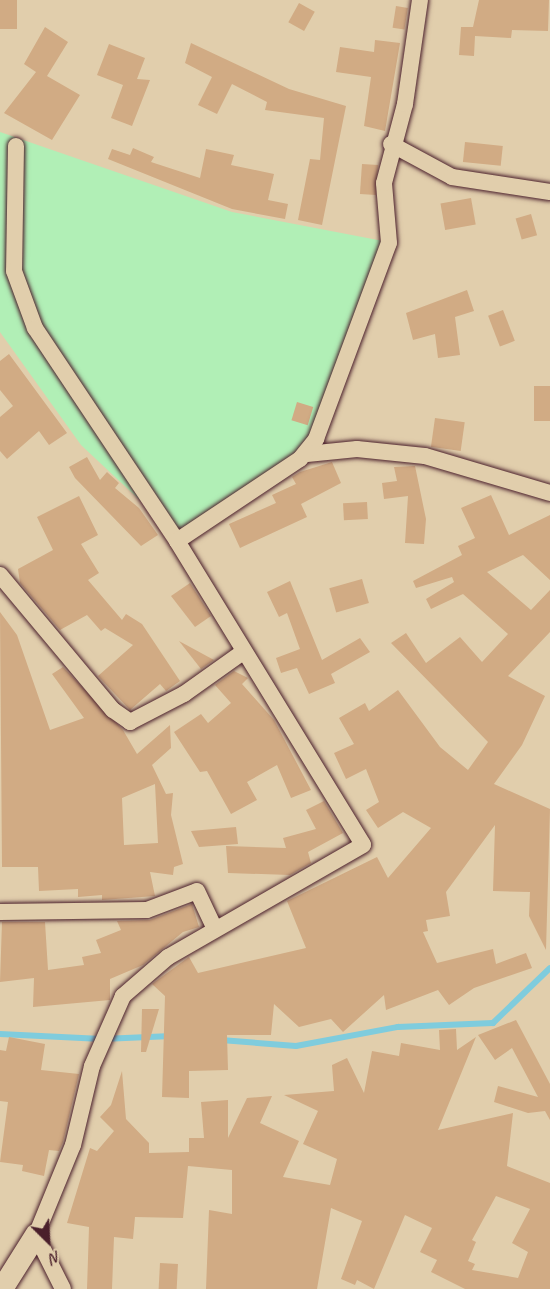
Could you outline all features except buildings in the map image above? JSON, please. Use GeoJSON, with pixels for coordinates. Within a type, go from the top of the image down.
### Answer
{"type":"FeatureCollection","features":[{"type":"Feature","properties":{"kind":"street"},"geometry":{"type":"LineString","coordinates":[[307,454],[388,243],[384,204],[391,144],[405,104],[420,0]]}},
{"type":"Feature","properties":{"kind":"street"},"geometry":{"type":"LineString","coordinates":[[391,144],[452,177],[550,192]]}},
{"type":"Feature","properties":{"kind":"street"},"geometry":{"type":"LineString","coordinates":[[2,1289],[36,1235],[73,1145],[96,1057],[123,996],[168,957],[363,845],[177,541],[35,328],[14,271],[16,146]]}},
{"type":"Feature","properties":{"kind":"street"},"geometry":{"type":"LineString","coordinates":[[177,541],[307,454],[357,449],[425,456],[550,492]]}},
{"type":"Feature","properties":{"kind":"street"},"geometry":{"type":"LineString","coordinates":[[0,575],[113,710],[130,722],[184,694],[243,652]]}},
{"type":"Feature","properties":{"kind":"street"},"geometry":{"type":"LineString","coordinates":[[0,912],[147,910],[197,891],[215,929]]}},
{"type":"Feature","properties":{"kind":"street"},"geometry":{"type":"LineString","coordinates":[[36,1235],[63,1289]]}},
{"type":"Feature","properties":{"kind":"green space"},"geometry":{"type":"Polygon","coordinates":[[[0,132],[232,212],[383,241],[306,446],[177,535],[81,445],[0,332],[0,132]]]}},
{"type":"Feature","properties":{"kind":"waterway"},"geometry":{"type":"LineString","coordinates":[[221,1040],[296,1046],[398,1027],[493,1023],[550,968]]}},
{"type":"Feature","properties":{"kind":"waterway"},"geometry":{"type":"LineString","coordinates":[[0,1034],[102,1039],[172,1036]]}}]}
